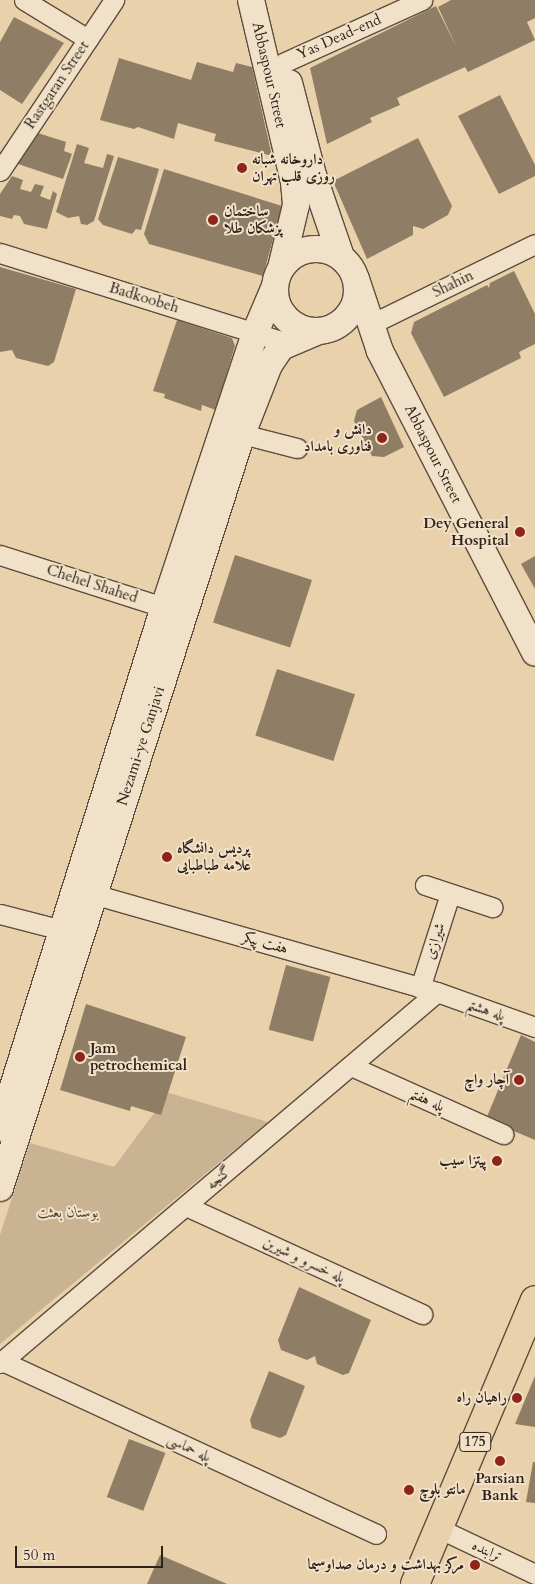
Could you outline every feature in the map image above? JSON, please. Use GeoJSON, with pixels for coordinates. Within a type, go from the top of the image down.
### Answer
{"type":"FeatureCollection","features":[{"type":"Feature","properties":{"kind":"main road","name":"175"},"geometry":{"type":"LineString","coordinates":[[415,1584],[535,1300]]}},
{"type":"Feature","properties":{"kind":"street"},"geometry":{"type":"LineString","coordinates":[[24,0],[88,39]]}},
{"type":"Feature","properties":{"kind":"street","name":"Rastgaran Street"},"geometry":{"type":"LineString","coordinates":[[0,171],[114,0]]}},
{"type":"Feature","properties":{"kind":"street","name":"Abbaspour Street"},"geometry":{"type":"LineString","coordinates":[[251,0],[294,182],[296,205],[278,277]]}},
{"type":"Feature","properties":{"kind":"street","name":"Abbaspour Street"},"geometry":{"type":"LineString","coordinates":[[270,0],[283,63],[313,175],[341,257]]}},
{"type":"Feature","properties":{"kind":"street","name":"Yas Dead-end"},"geometry":{"type":"LineString","coordinates":[[283,63],[422,0]]}},
{"type":"Feature","properties":{"kind":"street","name":"Shahin"},"geometry":{"type":"LineString","coordinates":[[371,324],[535,244]]}},
{"type":"Feature","properties":{"kind":"street"},"geometry":{"type":"LineString","coordinates":[[287,343],[321,331],[343,321],[355,306],[356,279],[341,257],[326,250],[308,250],[288,259],[278,277],[275,298],[286,318],[306,330],[321,331],[354,338],[380,351]]}},
{"type":"Feature","properties":{"kind":"street","name":"Badkoobeh"},"geometry":{"type":"LineString","coordinates":[[0,252],[287,343]]}},
{"type":"Feature","properties":{"kind":"street","name":"Nezami-ye Ganjavi"},"geometry":{"type":"LineString","coordinates":[[0,1188],[84,892],[174,610],[255,333],[278,277]]}},
{"type":"Feature","properties":{"kind":"street","name":"Abbaspour Street"},"geometry":{"type":"LineString","coordinates":[[356,279],[380,351],[535,652]]}},
{"type":"Feature","properties":{"kind":"street","name":"Nezami-ye Ganjavi"},"geometry":{"type":"LineString","coordinates":[[174,610],[269,365],[287,343]]}},
{"type":"Feature","properties":{"kind":"street"},"geometry":{"type":"LineString","coordinates":[[242,434],[297,448]]}},
{"type":"Feature","properties":{"kind":"street","name":"Chehel Shahed"},"geometry":{"type":"LineString","coordinates":[[0,555],[174,610]]}},
{"type":"Feature","properties":{"kind":"street"},"geometry":{"type":"LineString","coordinates":[[424,885],[492,907]]}},
{"type":"Feature","properties":{"kind":"street","name":"هفت پیکر"},"geometry":{"type":"LineString","coordinates":[[84,892],[429,990]]}},
{"type":"Feature","properties":{"kind":"street","name":"شیرازی"},"geometry":{"type":"LineString","coordinates":[[429,990],[450,894]]}},
{"type":"Feature","properties":{"kind":"street"},"geometry":{"type":"LineString","coordinates":[[0,914],[72,933]]}},
{"type":"Feature","properties":{"kind":"street","name":"Nezami-ye Ganjavi"},"geometry":{"type":"LineString","coordinates":[[0,1128],[72,933]]}},
{"type":"Feature","properties":{"kind":"street","name":"پله هشتم"},"geometry":{"type":"LineString","coordinates":[[429,990],[535,1027]]}},
{"type":"Feature","properties":{"kind":"street","name":"گنجه"},"geometry":{"type":"LineString","coordinates":[[1,1362],[350,1066],[429,990]]}},
{"type":"Feature","properties":{"kind":"street","name":"پله هفتم"},"geometry":{"type":"LineString","coordinates":[[350,1066],[503,1134]]}},
{"type":"Feature","properties":{"kind":"street","name":"پله خسرو و شیرین"},"geometry":{"type":"LineString","coordinates":[[186,1206],[422,1314]]}},
{"type":"Feature","properties":{"kind":"street","name":"پله حماسی"},"geometry":{"type":"LineString","coordinates":[[1,1362],[376,1534]]}},
{"type":"Feature","properties":{"kind":"street","name":"ترابنده"},"geometry":{"type":"LineString","coordinates":[[438,1528],[535,1574]]}},
{"type":"Feature","properties":{"kind":"green space","name":"بوستان بعثت"},"geometry":{"type":"Polygon","coordinates":[[[169,1093],[268,1122],[0,1344],[0,1235],[30,1143],[114,1167],[169,1093]]]}},
{"type":"Feature","properties":{"kind":"building"},"geometry":{"type":"Polygon","coordinates":[[[451,0],[535,0],[535,18],[527,22],[535,40],[468,72],[465,67],[397,98],[400,105],[370,118],[372,122],[327,144],[310,68],[436,6],[457,48],[438,7],[451,0]]]}},
{"type":"Feature","properties":{"kind":"building"},"geometry":{"type":"Polygon","coordinates":[[[14,17],[64,43],[22,104],[0,90],[0,42],[14,17]]]}},
{"type":"Feature","properties":{"kind":"building"},"geometry":{"type":"Polygon","coordinates":[[[119,58],[191,80],[197,62],[233,72],[236,63],[252,67],[272,156],[214,141],[216,134],[178,123],[174,139],[138,127],[134,129],[100,120],[119,58]]]}},
{"type":"Feature","properties":{"kind":"building"},"geometry":{"type":"Polygon","coordinates":[[[500,95],[535,165],[535,176],[499,194],[458,116],[500,95]]]}},
{"type":"Feature","properties":{"kind":"building"},"geometry":{"type":"Polygon","coordinates":[[[38,133],[66,142],[64,151],[72,154],[63,179],[18,164],[38,133]]]}},
{"type":"Feature","properties":{"kind":"building"},"geometry":{"type":"Polygon","coordinates":[[[418,138],[452,206],[448,215],[423,229],[413,226],[413,235],[367,259],[333,181],[418,138]]]}},
{"type":"Feature","properties":{"kind":"building"},"geometry":{"type":"Polygon","coordinates":[[[77,144],[89,148],[84,163],[103,168],[107,154],[114,156],[94,221],[87,225],[81,224],[79,216],[68,218],[56,212],[77,144]]]}},
{"type":"Feature","properties":{"kind":"building"},"geometry":{"type":"Polygon","coordinates":[[[118,157],[159,169],[141,230],[136,229],[132,234],[103,225],[98,219],[118,157]]]}},
{"type":"Feature","properties":{"kind":"building","name":"ساختمان پزشکان طلا"},"geometry":{"type":"Polygon","coordinates":[[[164,169],[282,206],[263,276],[149,244],[144,234],[164,169]]]}},
{"type":"Feature","properties":{"kind":"building"},"geometry":{"type":"Polygon","coordinates":[[[12,176],[23,180],[20,189],[31,192],[35,184],[44,186],[40,196],[50,200],[53,191],[57,194],[47,229],[24,224],[20,216],[14,215],[12,219],[0,216],[0,194],[12,176]]]}},
{"type":"Feature","properties":{"kind":"building"},"geometry":{"type":"Polygon","coordinates":[[[0,267],[76,289],[54,362],[48,366],[16,358],[12,350],[0,352],[0,267]]]}},
{"type":"Feature","properties":{"kind":"building"},"geometry":{"type":"Polygon","coordinates":[[[514,271],[535,314],[535,344],[519,352],[521,358],[444,397],[411,333],[414,322],[487,285],[489,288],[490,283],[514,271]]]}},
{"type":"Feature","properties":{"kind":"building"},"geometry":{"type":"Polygon","coordinates":[[[177,320],[232,338],[235,346],[216,410],[202,405],[201,411],[164,398],[165,394],[153,391],[177,320]]]}},
{"type":"Feature","properties":{"kind":"building"},"geometry":{"type":"Polygon","coordinates":[[[381,397],[404,447],[384,457],[372,456],[354,421],[357,410],[381,397]]]}},
{"type":"Feature","properties":{"kind":"building"},"geometry":{"type":"Polygon","coordinates":[[[235,555],[312,580],[290,648],[213,623],[235,555]]]}},
{"type":"Feature","properties":{"kind":"building"},"geometry":{"type":"Polygon","coordinates":[[[535,556],[535,589],[521,564],[535,556]]]}},
{"type":"Feature","properties":{"kind":"building"},"geometry":{"type":"Polygon","coordinates":[[[277,669],[355,694],[333,761],[255,736],[277,669]]]}},
{"type":"Feature","properties":{"kind":"building"},"geometry":{"type":"Polygon","coordinates":[[[286,965],[330,977],[313,1042],[269,1030],[286,965]]]}},
{"type":"Feature","properties":{"kind":"building"},"geometry":{"type":"Polygon","coordinates":[[[86,1004],[186,1037],[161,1115],[131,1106],[130,1111],[60,1090],[86,1004]]]}},
{"type":"Feature","properties":{"kind":"building","name":"آچار واچ"},"geometry":{"type":"Polygon","coordinates":[[[521,1035],[535,1042],[535,1140],[486,1119],[521,1035]]]}},
{"type":"Feature","properties":{"kind":"building"},"geometry":{"type":"Polygon","coordinates":[[[299,1287],[371,1320],[349,1373],[343,1375],[317,1364],[315,1356],[307,1360],[281,1350],[278,1340],[299,1287]]]}},
{"type":"Feature","properties":{"kind":"building"},"geometry":{"type":"Polygon","coordinates":[[[269,1371],[305,1386],[286,1435],[280,1438],[252,1428],[250,1420],[269,1371]]]}},
{"type":"Feature","properties":{"kind":"building"},"geometry":{"type":"Polygon","coordinates":[[[535,1376],[535,1427],[515,1424],[535,1376]]]}},
{"type":"Feature","properties":{"kind":"building"},"geometry":{"type":"Polygon","coordinates":[[[129,1439],[165,1453],[143,1511],[107,1497],[129,1439]]]}},
{"type":"Feature","properties":{"kind":"building"},"geometry":{"type":"Polygon","coordinates":[[[533,1462],[535,1462],[535,1503],[526,1502],[533,1462]]]}},
{"type":"Feature","properties":{"kind":"building"},"geometry":{"type":"Polygon","coordinates":[[[160,1555],[195,1570],[227,1584],[147,1584],[160,1555]]]}},
{"type":"Feature","properties":{"kind":"place","name":"داروخانه شبانه روزی قلب تهران"},"geometry":{"type":"Point","coordinates":[242,168]}},
{"type":"Feature","properties":{"kind":"place","name":"ساختمان پزشکان طلا"},"geometry":{"type":"Point","coordinates":[213,220]}},
{"type":"Feature","properties":{"kind":"place","name":"دانش و فناوری بامداد"},"geometry":{"type":"Point","coordinates":[382,438]}},
{"type":"Feature","properties":{"kind":"place","name":"Dey General Hospital"},"geometry":{"type":"Point","coordinates":[520,532]}},
{"type":"Feature","properties":{"kind":"place","name":"پردیس دانشگاه علامه طباطبایی"},"geometry":{"type":"Point","coordinates":[167,857]}},
{"type":"Feature","properties":{"kind":"place","name":"Jam petrochemical"},"geometry":{"type":"Point","coordinates":[80,1057]}},
{"type":"Feature","properties":{"kind":"place","name":"آچار واچ"},"geometry":{"type":"Point","coordinates":[519,1080]}},
{"type":"Feature","properties":{"kind":"place","name":"پیتزا سیب"},"geometry":{"type":"Point","coordinates":[497,1161]}},
{"type":"Feature","properties":{"kind":"place","name":"راهیان راه"},"geometry":{"type":"Point","coordinates":[517,1398]}},
{"type":"Feature","properties":{"kind":"place","name":"Parsian Bank"},"geometry":{"type":"Point","coordinates":[500,1461]}},
{"type":"Feature","properties":{"kind":"place","name":"مانتو بلوچ"},"geometry":{"type":"Point","coordinates":[409,1490]}},
{"type":"Feature","properties":{"kind":"place","name":"مرکز بهداشت و درمان صداوسیما"},"geometry":{"type":"Point","coordinates":[475,1565]}}]}
